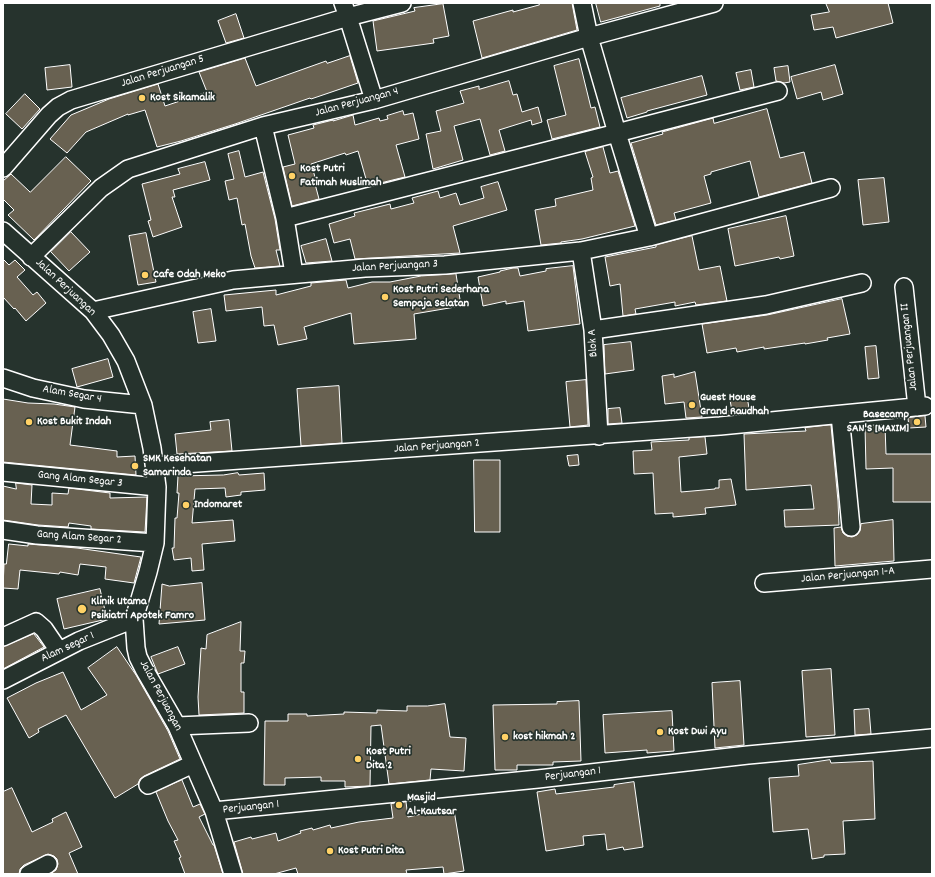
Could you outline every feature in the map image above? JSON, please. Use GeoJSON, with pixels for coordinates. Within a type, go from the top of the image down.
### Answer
{"type":"FeatureCollection","features":[{"type":"Feature","properties":{"kind":"street","name":"Jalan Perjuangan 5"},"geometry":{"type":"LineString","coordinates":[[3,168],[49,115],[58,107],[71,100],[346,10],[402,3]]}},
{"type":"Feature","properties":{"kind":"street"},"geometry":{"type":"LineString","coordinates":[[582,3],[589,37],[649,237]]}},
{"type":"Feature","properties":{"kind":"street","name":"Jalan Perjuangan 4"},"geometry":{"type":"LineString","coordinates":[[31,257],[101,188],[128,169],[263,126],[374,100],[589,37],[714,3]]}},
{"type":"Feature","properties":{"kind":"street"},"geometry":{"type":"LineString","coordinates":[[346,10],[374,100]]}},
{"type":"Feature","properties":{"kind":"street"},"geometry":{"type":"LineString","coordinates":[[286,218],[778,91]]}},
{"type":"Feature","properties":{"kind":"street"},"geometry":{"type":"LineString","coordinates":[[263,126],[286,218],[294,274]]}},
{"type":"Feature","properties":{"kind":"street","name":"Jalan Perjuangan 3"},"geometry":{"type":"LineString","coordinates":[[93,311],[233,280],[365,268],[445,265],[581,251],[649,237],[831,188]]}},
{"type":"Feature","properties":{"kind":"street","name":"Jalan Perjuangan"},"geometry":{"type":"LineString","coordinates":[[3,231],[93,311],[126,360],[143,405],[149,430],[157,487],[154,543],[148,572],[134,619],[138,657],[177,726],[214,811],[233,874]]}},
{"type":"Feature","properties":{"kind":"street","name":"Blok A"},"geometry":{"type":"LineString","coordinates":[[581,251],[593,330],[599,436]]}},
{"type":"Feature","properties":{"kind":"street"},"geometry":{"type":"LineString","coordinates":[[593,330],[766,305],[862,283]]}},
{"type":"Feature","properties":{"kind":"street","name":"Jalan Perjuangan II"},"geometry":{"type":"LineString","coordinates":[[904,287],[921,407]]}},
{"type":"Feature","properties":{"kind":"street","name":"Alam Segar 4"},"geometry":{"type":"LineString","coordinates":[[3,378],[33,388],[84,399],[143,405]]}},
{"type":"Feature","properties":{"kind":"street","name":"Jalan Perjuangan 2"},"geometry":{"type":"LineString","coordinates":[[155,466],[599,436],[921,407]]}},
{"type":"Feature","properties":{"kind":"street"},"geometry":{"type":"LineString","coordinates":[[840,415],[851,527]]}},
{"type":"Feature","properties":{"kind":"street","name":"Gang Alam Segar 3"},"geometry":{"type":"LineString","coordinates":[[3,472],[157,487]]}},
{"type":"Feature","properties":{"kind":"street","name":"Gang Alam Segar 2"},"geometry":{"type":"LineString","coordinates":[[3,530],[37,535],[154,543]]}},
{"type":"Feature","properties":{"kind":"street","name":"Jalan Perjuangan 1-A"},"geometry":{"type":"LineString","coordinates":[[764,583],[932,569]]}},
{"type":"Feature","properties":{"kind":"street","name":"Alam segar 1"},"geometry":{"type":"LineString","coordinates":[[3,680],[79,641],[134,619]]}},
{"type":"Feature","properties":{"kind":"street"},"geometry":{"type":"LineString","coordinates":[[3,637],[36,622],[44,629],[59,651]]}},
{"type":"Feature","properties":{"kind":"street"},"geometry":{"type":"LineString","coordinates":[[177,726],[249,723]]}},
{"type":"Feature","properties":{"kind":"street","name":"Perjuangan 1"},"geometry":{"type":"LineString","coordinates":[[214,811],[538,779],[748,755],[932,738]]}},
{"type":"Feature","properties":{"kind":"street"},"geometry":{"type":"LineString","coordinates":[[148,784],[193,764]]}},
{"type":"Feature","properties":{"kind":"street"},"geometry":{"type":"LineString","coordinates":[[29,874],[48,864]]}},
{"type":"Feature","properties":{"kind":"building"},"geometry":{"type":"Polygon","coordinates":[[[539,3],[572,3],[577,30],[482,58],[473,21],[513,10],[513,12],[539,5],[539,3]]]}},
{"type":"Feature","properties":{"kind":"building"},"geometry":{"type":"Polygon","coordinates":[[[596,3],[660,3],[660,6],[601,22],[596,3]]]}},
{"type":"Feature","properties":{"kind":"building"},"geometry":{"type":"Polygon","coordinates":[[[826,3],[888,3],[893,23],[836,38],[833,27],[814,30],[811,15],[829,12],[826,3]]]}},
{"type":"Feature","properties":{"kind":"building"},"geometry":{"type":"Polygon","coordinates":[[[443,4],[449,36],[433,39],[434,43],[377,51],[373,21],[415,11],[414,8],[443,4]]]}},
{"type":"Feature","properties":{"kind":"building"},"geometry":{"type":"Polygon","coordinates":[[[236,14],[244,38],[226,43],[218,21],[236,14]]]}},
{"type":"Feature","properties":{"kind":"building"},"geometry":{"type":"Polygon","coordinates":[[[350,56],[358,83],[181,141],[157,147],[145,110],[128,114],[86,132],[67,153],[50,139],[71,115],[109,99],[158,84],[165,106],[207,92],[199,72],[245,58],[256,86],[326,61],[327,63],[350,56]]]}},
{"type":"Feature","properties":{"kind":"building"},"geometry":{"type":"Polygon","coordinates":[[[579,59],[591,108],[595,107],[600,127],[552,139],[547,120],[566,115],[554,66],[579,59]]]}},
{"type":"Feature","properties":{"kind":"building"},"geometry":{"type":"Polygon","coordinates":[[[70,65],[72,87],[47,90],[45,68],[70,65]]]}},
{"type":"Feature","properties":{"kind":"building"},"geometry":{"type":"Polygon","coordinates":[[[835,65],[843,94],[823,100],[821,92],[797,99],[791,77],[835,65]]]}},
{"type":"Feature","properties":{"kind":"building"},"geometry":{"type":"Polygon","coordinates":[[[788,66],[790,82],[784,83],[776,81],[774,68],[788,66]]]}},
{"type":"Feature","properties":{"kind":"building"},"geometry":{"type":"Polygon","coordinates":[[[751,70],[754,87],[740,90],[736,73],[751,70]]]}},
{"type":"Feature","properties":{"kind":"building"},"geometry":{"type":"Polygon","coordinates":[[[702,76],[707,95],[647,111],[627,118],[621,98],[702,76]]]}},
{"type":"Feature","properties":{"kind":"building"},"geometry":{"type":"Polygon","coordinates":[[[509,81],[513,95],[517,94],[522,112],[538,107],[542,122],[532,125],[531,120],[499,130],[505,151],[490,155],[480,119],[454,126],[463,160],[433,169],[426,134],[441,131],[436,111],[464,103],[460,91],[479,86],[479,89],[509,81]]]}},
{"type":"Feature","properties":{"kind":"building"},"geometry":{"type":"Polygon","coordinates":[[[25,94],[40,109],[22,129],[6,114],[25,94]]]}},
{"type":"Feature","properties":{"kind":"building"},"geometry":{"type":"Polygon","coordinates":[[[767,109],[780,158],[804,152],[812,183],[759,197],[750,161],[711,172],[711,174],[704,176],[711,203],[674,213],[676,220],[656,225],[631,143],[663,134],[662,132],[713,118],[714,123],[767,109]]]}},
{"type":"Feature","properties":{"kind":"building"},"geometry":{"type":"Polygon","coordinates":[[[403,111],[404,115],[413,113],[419,139],[396,145],[405,177],[368,186],[358,151],[346,155],[345,153],[311,164],[316,180],[314,180],[319,199],[292,206],[283,167],[295,164],[288,135],[314,128],[313,125],[353,115],[355,125],[379,118],[380,121],[388,119],[387,116],[403,111]]]}},
{"type":"Feature","properties":{"kind":"building"},"geometry":{"type":"Polygon","coordinates":[[[603,147],[610,173],[618,171],[635,226],[582,239],[541,245],[535,210],[556,206],[555,199],[593,190],[591,178],[593,177],[585,152],[603,147]]]}},
{"type":"Feature","properties":{"kind":"building"},"geometry":{"type":"Polygon","coordinates":[[[239,151],[245,177],[263,172],[275,219],[280,250],[276,250],[280,266],[255,268],[251,256],[245,224],[242,225],[237,198],[229,200],[225,181],[234,179],[228,154],[239,151]]]}},
{"type":"Feature","properties":{"kind":"building"},"geometry":{"type":"Polygon","coordinates":[[[66,157],[91,181],[34,240],[8,215],[14,210],[3,199],[3,181],[11,174],[30,192],[66,157]]]}},
{"type":"Feature","properties":{"kind":"building"},"geometry":{"type":"Polygon","coordinates":[[[205,162],[210,180],[173,190],[175,197],[172,197],[182,227],[153,237],[148,221],[151,220],[142,184],[180,174],[178,169],[205,162]]]}},
{"type":"Feature","properties":{"kind":"building"},"geometry":{"type":"Polygon","coordinates":[[[884,178],[889,222],[863,225],[858,180],[884,178]]]}},
{"type":"Feature","properties":{"kind":"building"},"geometry":{"type":"Polygon","coordinates":[[[498,182],[507,210],[453,226],[460,253],[355,259],[350,239],[334,243],[329,224],[355,216],[354,213],[390,204],[391,209],[414,203],[412,198],[438,191],[440,198],[456,193],[460,205],[484,198],[481,187],[498,182]]]}},
{"type":"Feature","properties":{"kind":"building"},"geometry":{"type":"Polygon","coordinates":[[[786,216],[794,256],[780,259],[779,257],[735,266],[728,229],[786,216]]]}},
{"type":"Feature","properties":{"kind":"building"},"geometry":{"type":"Polygon","coordinates":[[[71,232],[90,252],[69,271],[51,252],[71,232]]]}},
{"type":"Feature","properties":{"kind":"building"},"geometry":{"type":"Polygon","coordinates":[[[146,233],[156,282],[138,285],[129,236],[146,233]]]}},
{"type":"Feature","properties":{"kind":"building"},"geometry":{"type":"Polygon","coordinates":[[[692,236],[699,270],[720,266],[727,301],[696,305],[695,302],[675,306],[675,302],[635,309],[636,314],[623,316],[620,284],[610,286],[605,257],[656,247],[656,245],[692,236]]]}},
{"type":"Feature","properties":{"kind":"building"},"geometry":{"type":"Polygon","coordinates":[[[326,239],[332,261],[306,263],[301,246],[326,239]]]}},
{"type":"Feature","properties":{"kind":"building"},"geometry":{"type":"Polygon","coordinates":[[[3,259],[9,265],[15,260],[25,270],[17,277],[33,295],[37,292],[46,303],[26,321],[3,297],[3,259]]]}},
{"type":"Feature","properties":{"kind":"building"},"geometry":{"type":"Polygon","coordinates":[[[573,266],[580,324],[528,331],[524,301],[506,304],[506,301],[483,306],[478,277],[513,268],[518,268],[520,276],[546,271],[546,269],[573,266]]]}},
{"type":"Feature","properties":{"kind":"building"},"geometry":{"type":"Polygon","coordinates":[[[456,274],[461,306],[414,314],[416,339],[354,344],[351,313],[304,327],[307,339],[278,345],[274,325],[264,326],[262,307],[226,311],[224,295],[276,290],[276,295],[311,286],[311,283],[346,280],[348,288],[372,282],[390,282],[421,276],[456,274]]]}},
{"type":"Feature","properties":{"kind":"building"},"geometry":{"type":"Polygon","coordinates":[[[842,299],[850,334],[805,344],[764,349],[764,347],[737,352],[736,348],[707,353],[702,324],[767,315],[842,299]]]}},
{"type":"Feature","properties":{"kind":"building"},"geometry":{"type":"Polygon","coordinates":[[[211,309],[216,341],[198,343],[193,312],[211,309]]]}},
{"type":"Feature","properties":{"kind":"building"},"geometry":{"type":"Polygon","coordinates":[[[631,342],[634,370],[605,374],[604,345],[631,342]]]}},
{"type":"Feature","properties":{"kind":"building"},"geometry":{"type":"Polygon","coordinates":[[[876,346],[879,378],[868,379],[865,347],[876,346]]]}},
{"type":"Feature","properties":{"kind":"building"},"geometry":{"type":"Polygon","coordinates":[[[108,359],[113,377],[77,387],[72,369],[108,359]]]}},
{"type":"Feature","properties":{"kind":"building"},"geometry":{"type":"Polygon","coordinates":[[[695,372],[702,417],[686,418],[684,402],[665,404],[662,376],[674,374],[674,377],[695,372]]]}},
{"type":"Feature","properties":{"kind":"building"},"geometry":{"type":"Polygon","coordinates":[[[586,380],[588,425],[570,427],[566,382],[586,380]]]}},
{"type":"Feature","properties":{"kind":"building"},"geometry":{"type":"Polygon","coordinates":[[[339,386],[342,443],[301,446],[297,389],[339,386]]]}},
{"type":"Feature","properties":{"kind":"building"},"geometry":{"type":"Polygon","coordinates":[[[747,397],[750,413],[722,416],[722,411],[732,411],[730,400],[747,397]]]}},
{"type":"Feature","properties":{"kind":"building"},"geometry":{"type":"Polygon","coordinates":[[[3,399],[28,403],[54,404],[75,407],[70,445],[117,451],[117,457],[135,456],[136,475],[3,462],[3,399]]]}},
{"type":"Feature","properties":{"kind":"building"},"geometry":{"type":"Polygon","coordinates":[[[620,408],[622,423],[608,424],[608,409],[620,408]]]}},
{"type":"Feature","properties":{"kind":"building","name":"Basecamp SAN'S [MAXIM]"},"geometry":{"type":"Polygon","coordinates":[[[925,416],[926,427],[909,428],[908,418],[925,416]]]}},
{"type":"Feature","properties":{"kind":"building"},"geometry":{"type":"Polygon","coordinates":[[[229,420],[232,451],[177,454],[175,434],[211,430],[210,422],[229,420]]]}},
{"type":"Feature","properties":{"kind":"building"},"geometry":{"type":"Polygon","coordinates":[[[831,425],[839,525],[785,527],[784,510],[814,509],[811,485],[746,490],[744,434],[806,431],[805,428],[831,425]]]}},
{"type":"Feature","properties":{"kind":"building"},"geometry":{"type":"Polygon","coordinates":[[[885,425],[886,454],[932,454],[932,502],[893,502],[893,468],[866,469],[865,426],[885,425]]]}},
{"type":"Feature","properties":{"kind":"building"},"geometry":{"type":"Polygon","coordinates":[[[705,437],[707,454],[679,457],[681,492],[719,488],[719,480],[731,479],[736,505],[705,508],[706,514],[673,517],[673,513],[655,514],[653,473],[634,474],[633,451],[652,450],[651,442],[689,440],[689,438],[705,437]]]}},
{"type":"Feature","properties":{"kind":"building"},"geometry":{"type":"Polygon","coordinates":[[[578,455],[579,465],[569,466],[567,456],[578,455]]]}},
{"type":"Feature","properties":{"kind":"building"},"geometry":{"type":"Polygon","coordinates":[[[474,460],[500,460],[500,532],[475,532],[474,460]]]}},
{"type":"Feature","properties":{"kind":"building"},"geometry":{"type":"Polygon","coordinates":[[[238,473],[239,475],[264,473],[265,490],[241,492],[241,495],[226,497],[225,488],[195,489],[192,523],[233,520],[235,541],[202,544],[204,570],[192,571],[191,558],[174,560],[172,548],[174,548],[175,518],[177,518],[179,493],[177,493],[178,476],[223,475],[238,473]]]}},
{"type":"Feature","properties":{"kind":"building"},"geometry":{"type":"Polygon","coordinates":[[[16,483],[32,485],[31,504],[52,505],[52,493],[68,494],[69,488],[110,493],[110,498],[147,497],[145,532],[91,529],[91,526],[69,523],[68,527],[38,525],[3,520],[3,486],[16,489],[16,483]]]}},
{"type":"Feature","properties":{"kind":"building"},"geometry":{"type":"Polygon","coordinates":[[[893,520],[894,561],[835,566],[834,528],[841,527],[843,533],[852,537],[857,535],[860,531],[861,524],[893,520]]]}},
{"type":"Feature","properties":{"kind":"building"},"geometry":{"type":"Polygon","coordinates":[[[9,544],[77,548],[141,557],[134,583],[105,579],[106,567],[80,564],[78,575],[60,572],[59,574],[20,570],[18,589],[3,588],[4,564],[6,564],[9,544]]]}},
{"type":"Feature","properties":{"kind":"building"},"geometry":{"type":"Polygon","coordinates":[[[202,583],[205,620],[159,624],[162,584],[169,586],[202,583]]]}},
{"type":"Feature","properties":{"kind":"building","name":"Klinik Utama Psikiatri Apotek Famro"},"geometry":{"type":"Polygon","coordinates":[[[100,589],[107,619],[64,629],[57,599],[100,589]]]}},
{"type":"Feature","properties":{"kind":"building"},"geometry":{"type":"Polygon","coordinates":[[[241,622],[240,651],[245,651],[244,663],[241,663],[241,692],[244,692],[244,713],[199,715],[198,697],[201,648],[206,649],[207,635],[241,622]]]}},
{"type":"Feature","properties":{"kind":"building"},"geometry":{"type":"Polygon","coordinates":[[[34,634],[44,647],[3,669],[3,647],[34,634]]]}},
{"type":"Feature","properties":{"kind":"building"},"geometry":{"type":"Polygon","coordinates":[[[117,647],[136,675],[168,731],[180,759],[144,776],[140,779],[138,784],[115,798],[66,715],[38,729],[39,732],[29,738],[7,698],[36,683],[63,672],[81,710],[107,695],[88,668],[117,647]]]}},
{"type":"Feature","properties":{"kind":"building"},"geometry":{"type":"Polygon","coordinates":[[[178,647],[185,664],[158,674],[151,657],[178,647]]]}},
{"type":"Feature","properties":{"kind":"building"},"geometry":{"type":"Polygon","coordinates":[[[831,669],[835,735],[806,737],[802,671],[831,669]]]}},
{"type":"Feature","properties":{"kind":"building"},"geometry":{"type":"Polygon","coordinates":[[[740,681],[744,745],[715,748],[712,683],[740,681]]]}},
{"type":"Feature","properties":{"kind":"building"},"geometry":{"type":"Polygon","coordinates":[[[579,701],[581,761],[553,762],[553,765],[517,765],[517,770],[495,770],[493,705],[557,704],[557,702],[579,701]]]}},
{"type":"Feature","properties":{"kind":"building"},"geometry":{"type":"Polygon","coordinates":[[[445,704],[450,737],[466,738],[464,771],[431,769],[430,780],[389,784],[381,725],[371,726],[370,786],[345,787],[345,781],[321,781],[321,777],[285,778],[285,785],[264,785],[265,721],[288,721],[288,714],[307,714],[307,716],[344,714],[344,712],[377,713],[377,710],[407,711],[407,706],[445,704]]]}},
{"type":"Feature","properties":{"kind":"building"},"geometry":{"type":"Polygon","coordinates":[[[869,709],[871,734],[855,735],[854,710],[869,709]]]}},
{"type":"Feature","properties":{"kind":"building"},"geometry":{"type":"Polygon","coordinates":[[[672,711],[674,751],[647,753],[647,750],[605,753],[603,715],[672,711]]]}},
{"type":"Feature","properties":{"kind":"building"},"geometry":{"type":"Polygon","coordinates":[[[830,760],[831,763],[873,761],[875,819],[843,821],[845,854],[824,855],[824,857],[812,859],[808,829],[773,832],[769,778],[799,776],[798,765],[830,760]]]}},
{"type":"Feature","properties":{"kind":"building"},"geometry":{"type":"Polygon","coordinates":[[[182,780],[193,807],[200,804],[205,814],[199,817],[214,845],[223,874],[185,874],[179,858],[181,857],[174,841],[178,840],[156,792],[182,780]]]}},
{"type":"Feature","properties":{"kind":"building"},"geometry":{"type":"Polygon","coordinates":[[[634,782],[643,847],[624,850],[623,847],[607,850],[605,834],[583,836],[584,845],[546,851],[537,792],[555,789],[556,794],[614,787],[614,785],[634,782]]]}},
{"type":"Feature","properties":{"kind":"building"},"geometry":{"type":"Polygon","coordinates":[[[12,788],[32,832],[53,822],[52,819],[66,812],[82,847],[69,853],[78,874],[50,874],[56,870],[58,864],[57,859],[54,856],[48,854],[24,865],[20,869],[19,874],[3,874],[3,792],[12,788]]]}},
{"type":"Feature","properties":{"kind":"building"},"geometry":{"type":"Polygon","coordinates":[[[406,802],[408,817],[431,812],[432,814],[454,810],[464,871],[444,874],[443,867],[406,870],[407,874],[298,874],[296,868],[274,874],[243,874],[234,842],[251,837],[252,839],[276,833],[278,841],[301,833],[300,831],[312,828],[313,830],[330,825],[331,828],[359,822],[393,818],[391,804],[406,802]]]}},
{"type":"Feature","properties":{"kind":"place","name":"Kost Sikamalik"},"geometry":{"type":"Point","coordinates":[142,98]}},
{"type":"Feature","properties":{"kind":"place","name":"Kost Putri Fatimah Muslimah"},"geometry":{"type":"Point","coordinates":[292,176]}},
{"type":"Feature","properties":{"kind":"place","name":"Cafe Odah Meko"},"geometry":{"type":"Point","coordinates":[145,275]}},
{"type":"Feature","properties":{"kind":"place","name":"Kost Putri Sederhana Sempaja Selatan"},"geometry":{"type":"Point","coordinates":[385,297]}},
{"type":"Feature","properties":{"kind":"place","name":"Guest House Grand Raudhah"},"geometry":{"type":"Point","coordinates":[692,405]}},
{"type":"Feature","properties":{"kind":"place","name":"Kost Bukit Indah"},"geometry":{"type":"Point","coordinates":[29,422]}},
{"type":"Feature","properties":{"kind":"place","name":"Basecamp SAN'S [MAXIM]"},"geometry":{"type":"Point","coordinates":[917,422]}},
{"type":"Feature","properties":{"kind":"place","name":"SMK Kesehatan Samarinda"},"geometry":{"type":"Point","coordinates":[135,466]}},
{"type":"Feature","properties":{"kind":"place","name":"Indomaret"},"geometry":{"type":"Point","coordinates":[186,505]}},
{"type":"Feature","properties":{"kind":"place","name":"Klinik Utama Psikiatri Apotek Famro"},"geometry":{"type":"Point","coordinates":[82,609]}},
{"type":"Feature","properties":{"kind":"place","name":"Kost Dwi Ayu"},"geometry":{"type":"Point","coordinates":[660,732]}},
{"type":"Feature","properties":{"kind":"place","name":"kost hikmah 2"},"geometry":{"type":"Point","coordinates":[505,737]}},
{"type":"Feature","properties":{"kind":"place","name":"Kost Putri Dita 2"},"geometry":{"type":"Point","coordinates":[358,759]}},
{"type":"Feature","properties":{"kind":"place","name":"Masjid Al-Kautsar"},"geometry":{"type":"Point","coordinates":[399,805]}},
{"type":"Feature","properties":{"kind":"place","name":"Kost Putri Dita"},"geometry":{"type":"Point","coordinates":[330,851]}}]}
